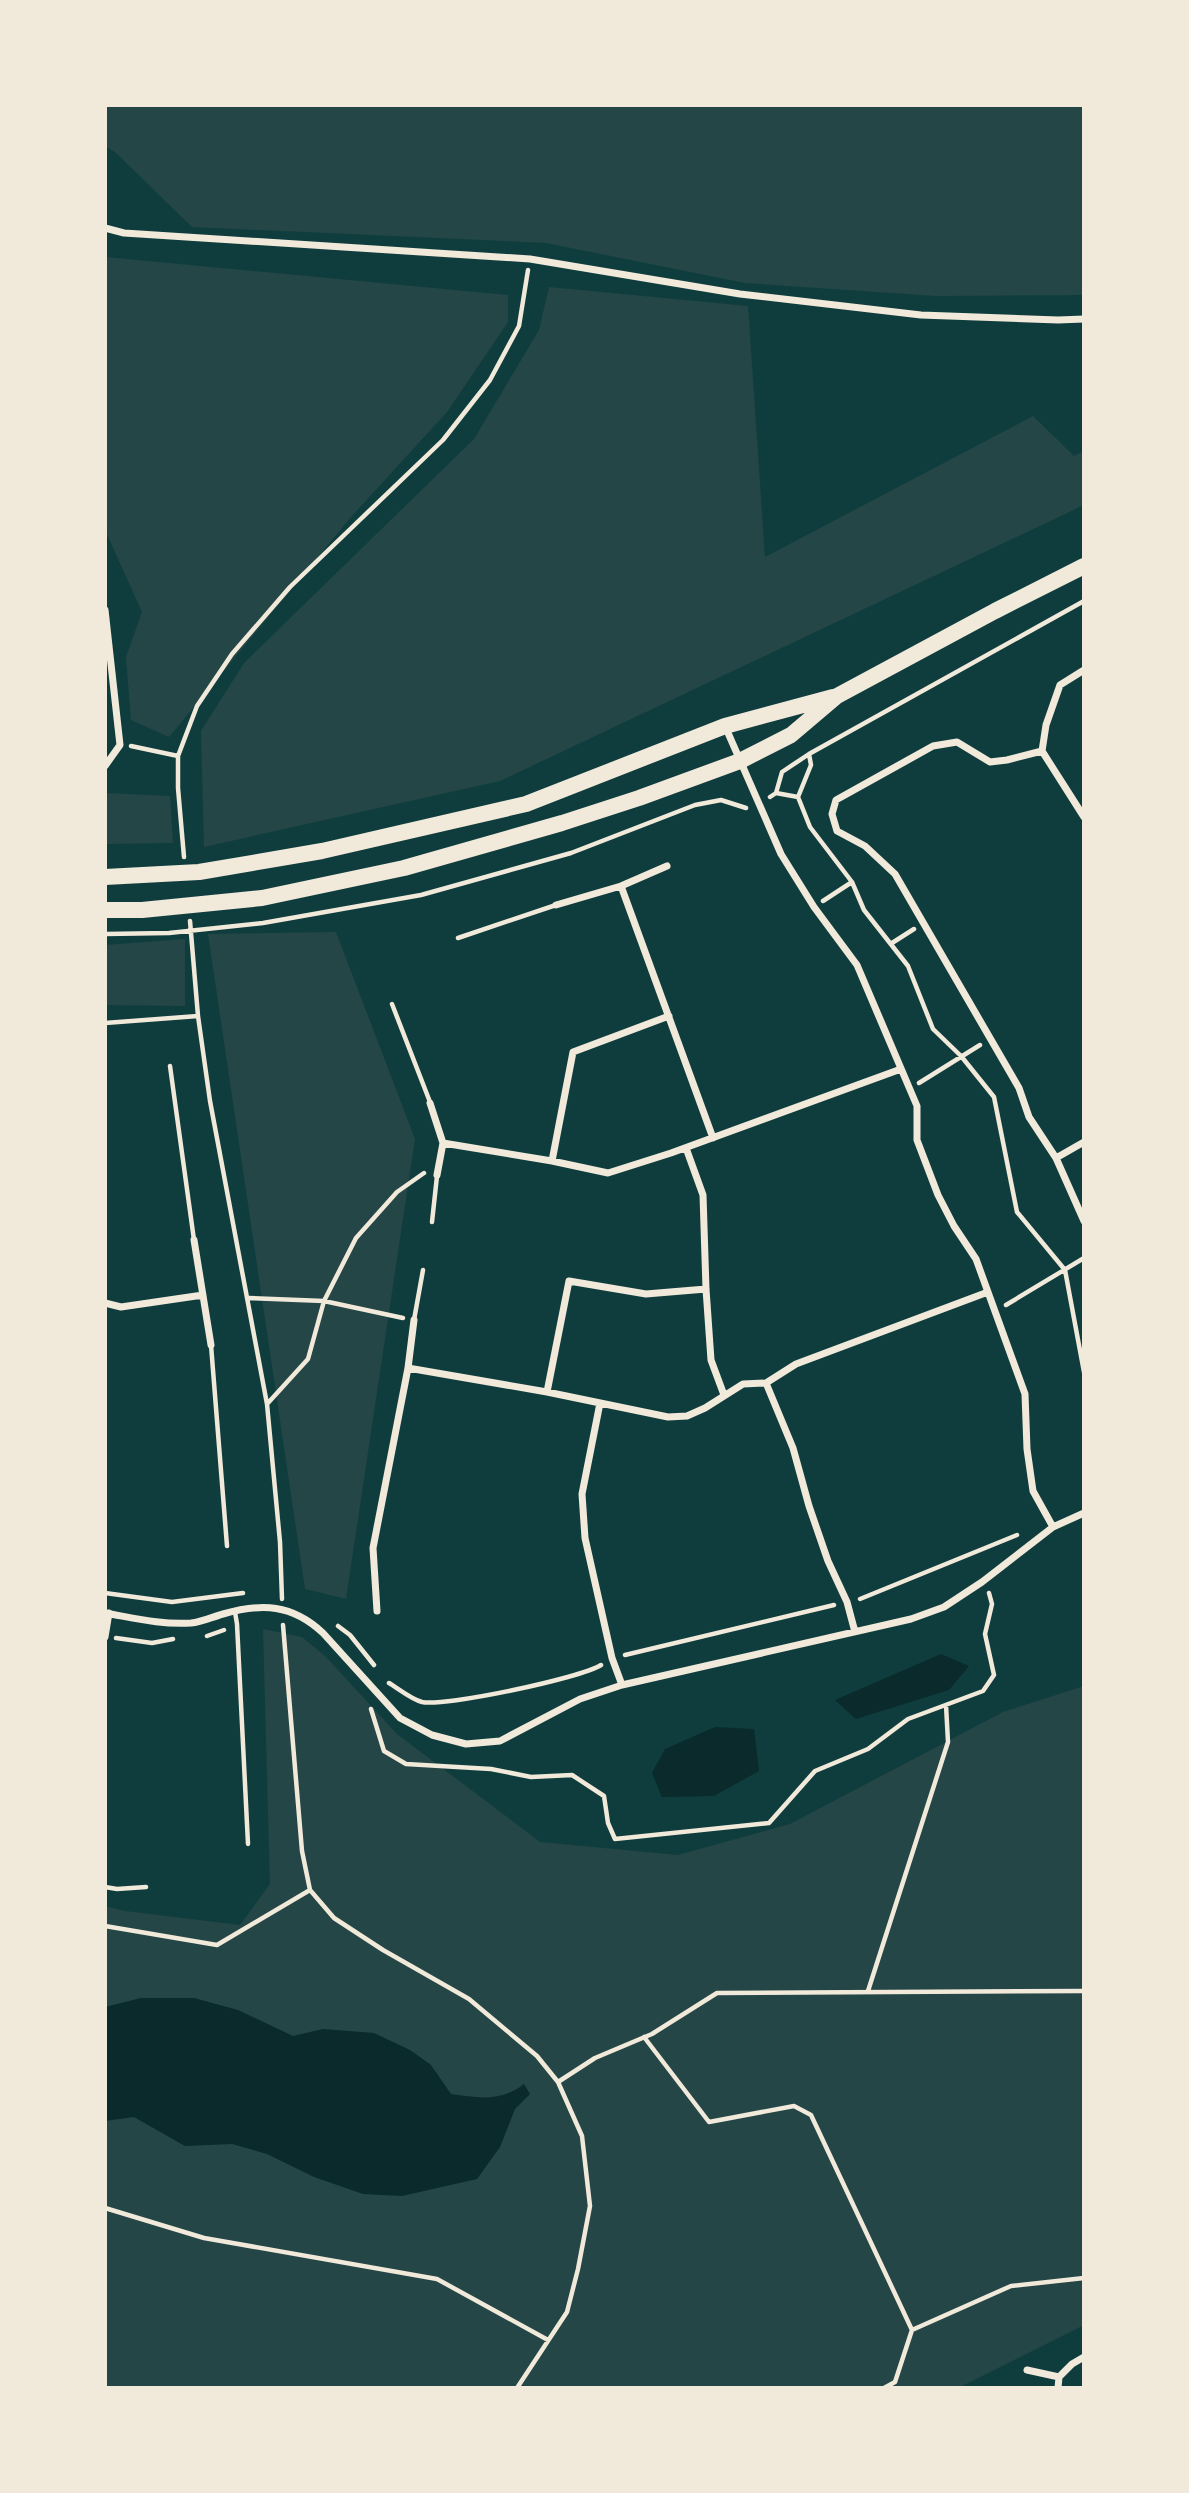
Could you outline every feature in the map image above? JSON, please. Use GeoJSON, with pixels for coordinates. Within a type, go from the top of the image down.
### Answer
{"type":"FeatureCollection","features":[{"type":"Feature","properties":{"kind":"main road"},"geometry":{"type":"LineString","coordinates":[[105,910],[262,898],[404,868],[639,798],[740,761],[791,735],[837,696],[1084,566]]}},
{"type":"Feature","properties":{"kind":"main road"},"geometry":{"type":"LineString","coordinates":[[105,877],[199,872],[295,855],[527,803],[725,726],[837,696]]}},
{"type":"Feature","properties":{"kind":"street"},"geometry":{"type":"LineString","coordinates":[[105,228],[124,233],[530,259],[740,294],[921,315],[1084,319]]}},
{"type":"Feature","properties":{"kind":"street"},"geometry":{"type":"LineString","coordinates":[[105,610],[120,745],[105,765]]}},
{"type":"Feature","properties":{"kind":"street"},"geometry":{"type":"LineString","coordinates":[[1084,670],[1060,685],[1046,725],[1042,751],[1084,817]]}},
{"type":"Feature","properties":{"kind":"street"},"geometry":{"type":"LineString","coordinates":[[725,726],[781,855],[814,907],[857,965],[917,1106],[918,1140],[938,1195],[954,1226],[976,1258],[1025,1394],[1027,1449],[1033,1491],[1053,1527]]}},
{"type":"Feature","properties":{"kind":"street"},"geometry":{"type":"LineString","coordinates":[[1042,751],[990,762],[957,742],[933,746],[836,800],[831,814],[838,831],[865,846],[895,874],[1019,1088],[1029,1117],[1056,1158],[1084,1221]]}},
{"type":"Feature","properties":{"kind":"street"},"geometry":{"type":"LineString","coordinates":[[556,905],[621,886],[667,866]]}},
{"type":"Feature","properties":{"kind":"street"},"geometry":{"type":"LineString","coordinates":[[621,886],[713,1138]]}},
{"type":"Feature","properties":{"kind":"street"},"geometry":{"type":"LineString","coordinates":[[552,1161],[573,1052],[668,1016]]}},
{"type":"Feature","properties":{"kind":"street"},"geometry":{"type":"LineString","coordinates":[[443,1143],[608,1173],[687,1148],[901,1069]]}},
{"type":"Feature","properties":{"kind":"street"},"geometry":{"type":"LineString","coordinates":[[430,1103],[443,1143],[438,1175]]}},
{"type":"Feature","properties":{"kind":"street"},"geometry":{"type":"LineString","coordinates":[[1056,1158],[1084,1142]]}},
{"type":"Feature","properties":{"kind":"street"},"geometry":{"type":"LineString","coordinates":[[687,1148],[703,1195],[711,1360],[724,1395]]}},
{"type":"Feature","properties":{"kind":"street"},"geometry":{"type":"LineString","coordinates":[[194,1240],[211,1345]]}},
{"type":"Feature","properties":{"kind":"street"},"geometry":{"type":"LineString","coordinates":[[547,1392],[569,1281],[646,1294],[706,1289]]}},
{"type":"Feature","properties":{"kind":"street"},"geometry":{"type":"LineString","coordinates":[[408,1368],[547,1392],[668,1417],[687,1416],[743,1384],[766,1383],[796,1364],[988,1292]]}},
{"type":"Feature","properties":{"kind":"street"},"geometry":{"type":"LineString","coordinates":[[105,1303],[121,1307],[203,1295]]}},
{"type":"Feature","properties":{"kind":"street"},"geometry":{"type":"LineString","coordinates":[[377,1611],[373,1548],[408,1368],[414,1320]]}},
{"type":"Feature","properties":{"kind":"street"},"geometry":{"type":"LineString","coordinates":[[766,1383],[793,1448],[809,1506],[828,1561],[847,1602],[855,1632]]}},
{"type":"Feature","properties":{"kind":"street"},"geometry":{"type":"LineString","coordinates":[[600,1403],[582,1494],[585,1538],[612,1658],[622,1685]]}},
{"type":"Feature","properties":{"kind":"street"},"geometry":{"type":"LineString","coordinates":[[105,1637],[107,1613],[160,1623],[195,1623],[234,1611],[264,1606],[283,1609],[311,1622],[400,1718],[432,1735],[466,1744],[500,1741],[580,1699],[622,1685],[911,1619],[944,1607],[982,1582],[1053,1527],[1084,1513]]}},
{"type":"Feature","properties":{"kind":"street"},"geometry":{"type":"LineString","coordinates":[[1058,2388],[1059,2377],[1084,2357]]}},
{"type":"Feature","properties":{"kind":"street"},"geometry":{"type":"LineString","coordinates":[[1027,2370],[1059,2377]]}},
{"type":"Feature","properties":{"kind":"lane"},"geometry":{"type":"LineString","coordinates":[[458,938],[556,905]]}},
{"type":"Feature","properties":{"kind":"lane"},"geometry":{"type":"LineString","coordinates":[[393,1004],[430,1103]]}},
{"type":"Feature","properties":{"kind":"lane"},"geometry":{"type":"LineString","coordinates":[[170,1066],[194,1240]]}},
{"type":"Feature","properties":{"kind":"lane"},"geometry":{"type":"LineString","coordinates":[[432,1222],[438,1175]]}},
{"type":"Feature","properties":{"kind":"lane"},"geometry":{"type":"LineString","coordinates":[[414,1320],[423,1270]]}},
{"type":"Feature","properties":{"kind":"lane"},"geometry":{"type":"LineString","coordinates":[[211,1345],[227,1546]]}},
{"type":"Feature","properties":{"kind":"lane"},"geometry":{"type":"LineString","coordinates":[[234,1611],[237,1624],[248,1844]]}},
{"type":"Feature","properties":{"kind":"lane"},"geometry":{"type":"LineString","coordinates":[[105,1887],[146,1887]]}},
{"type":"Feature","properties":{"kind":"path"},"geometry":{"type":"LineString","coordinates":[[178,788],[178,756],[197,706],[232,654],[290,587],[443,440],[490,380],[519,326],[530,259]]}},
{"type":"Feature","properties":{"kind":"path"},"geometry":{"type":"LineString","coordinates":[[1084,601],[809,754],[811,765],[798,797],[810,827],[852,882],[864,910],[908,966],[933,1029],[961,1056],[994,1097],[1017,1212],[1065,1270],[1084,1372]]}},
{"type":"Feature","properties":{"kind":"path"},"geometry":{"type":"LineString","coordinates":[[120,745],[178,756]]}},
{"type":"Feature","properties":{"kind":"path"},"geometry":{"type":"LineString","coordinates":[[776,793],[798,797]]}},
{"type":"Feature","properties":{"kind":"path"},"geometry":{"type":"LineString","coordinates":[[814,907],[852,882]]}},
{"type":"Feature","properties":{"kind":"path"},"geometry":{"type":"LineString","coordinates":[[892,943],[924,923]]}},
{"type":"Feature","properties":{"kind":"path"},"geometry":{"type":"LineString","coordinates":[[196,985],[210,1101],[267,1404],[280,1542],[283,1625],[302,1851],[310,1890],[334,1918],[383,1950],[469,1999],[537,2056],[558,2082],[582,2136],[590,2206],[567,2312],[517,2388]]}},
{"type":"Feature","properties":{"kind":"path"},"geometry":{"type":"LineString","coordinates":[[105,1023],[198,1016]]}},
{"type":"Feature","properties":{"kind":"path"},"geometry":{"type":"LineString","coordinates":[[909,1088],[990,1038]]}},
{"type":"Feature","properties":{"kind":"path"},"geometry":{"type":"LineString","coordinates":[[267,1404],[308,1359],[324,1301],[356,1238],[397,1192],[439,1163]]}},
{"type":"Feature","properties":{"kind":"path"},"geometry":{"type":"LineString","coordinates":[[995,1309],[1014,1301],[1084,1258]]}},
{"type":"Feature","properties":{"kind":"path"},"geometry":{"type":"LineString","coordinates":[[249,1298],[324,1301],[414,1320]]}},
{"type":"Feature","properties":{"kind":"path"},"geometry":{"type":"LineString","coordinates":[[331,1620],[350,1635],[388,1683],[421,1702],[450,1702],[554,1680],[594,1669],[612,1658],[847,1602],[1013,1537],[1048,1518]]}},
{"type":"Feature","properties":{"kind":"path"},"geometry":{"type":"LineString","coordinates":[[364,1700],[372,1710],[384,1751],[406,1764],[491,1769],[531,1777],[572,1775],[604,1796],[608,1823],[615,1839],[769,1823],[815,1771],[868,1749],[908,1719],[983,1691],[994,1675],[985,1634],[992,1604],[982,1582]]}},
{"type":"Feature","properties":{"kind":"path"},"geometry":{"type":"LineString","coordinates":[[105,1593],[172,1602],[248,1593]]}},
{"type":"Feature","properties":{"kind":"path"},"geometry":{"type":"LineString","coordinates":[[271,1595],[292,1600]]}},
{"type":"Feature","properties":{"kind":"path"},"geometry":{"type":"LineString","coordinates":[[283,1625],[294,1631]]}},
{"type":"Feature","properties":{"kind":"path"},"geometry":{"type":"LineString","coordinates":[[868,1991],[948,1742],[946,1705]]}},
{"type":"Feature","properties":{"kind":"path"},"geometry":{"type":"LineString","coordinates":[[105,1926],[217,1945],[310,1890]]}},
{"type":"Feature","properties":{"kind":"path"},"geometry":{"type":"LineString","coordinates":[[558,2082],[595,2057],[644,2037],[717,1993],[1084,1991]]}},
{"type":"Feature","properties":{"kind":"path"},"geometry":{"type":"LineString","coordinates":[[644,2037],[709,2122],[794,2106],[811,2115],[912,2330],[895,2382],[884,2388]]}},
{"type":"Feature","properties":{"kind":"path"},"geometry":{"type":"LineString","coordinates":[[105,2208],[204,2238],[437,2279],[548,2340]]}},
{"type":"Feature","properties":{"kind":"path"},"geometry":{"type":"LineString","coordinates":[[912,2330],[1011,2286],[1084,2278]]}},
{"type":"Feature","properties":{"kind":"shaded area"},"geometry":{"type":"Polygon","coordinates":[[[105,105],[1084,105],[1084,295],[936,296],[745,283],[546,243],[192,227],[115,152],[105,146],[105,105]]]}},
{"type":"Feature","properties":{"kind":"shaded area"},"geometry":{"type":"Polygon","coordinates":[[[105,257],[508,295],[508,322],[447,412],[351,517],[169,737],[131,720],[126,657],[142,612],[105,530],[105,257]]]}},
{"type":"Feature","properties":{"kind":"shaded area"},"geometry":{"type":"Polygon","coordinates":[[[549,287],[748,306],[765,557],[1033,416],[1074,456],[1084,451],[1084,505],[500,781],[204,847],[201,731],[244,663],[474,439],[539,330],[549,287]]]}},
{"type":"Feature","properties":{"kind":"shaded area"},"geometry":{"type":"Polygon","coordinates":[[[105,793],[170,796],[173,843],[105,844],[105,793]]]}},
{"type":"Feature","properties":{"kind":"shaded area"},"geometry":{"type":"Polygon","coordinates":[[[336,932],[415,1139],[346,1599],[305,1589],[208,934],[336,932]]]}},
{"type":"Feature","properties":{"kind":"shaded area"},"geometry":{"type":"Polygon","coordinates":[[[185,939],[185,1006],[105,1005],[105,945],[185,939]]]}},
{"type":"Feature","properties":{"kind":"shaded area"},"geometry":{"type":"Polygon","coordinates":[[[263,1629],[302,1637],[326,1657],[397,1734],[540,1842],[678,1855],[790,1824],[1003,1712],[1084,1686],[1084,2325],[958,2388],[105,2388],[105,1906],[125,1911],[240,1925],[270,1884],[263,1629]]]}},
{"type":"Feature","properties":{"kind":"shaded area"},"geometry":{"type":"Polygon","coordinates":[[[941,1654],[969,1666],[949,1690],[856,1719],[835,1700],[941,1654]]]}},
{"type":"Feature","properties":{"kind":"shaded area"},"geometry":{"type":"Polygon","coordinates":[[[715,1727],[754,1729],[759,1771],[714,1796],[662,1797],[652,1773],[665,1749],[715,1727]]]}},
{"type":"Feature","properties":{"kind":"shaded area"},"geometry":{"type":"Polygon","coordinates":[[[141,1998],[194,1998],[238,2010],[293,2036],[323,2029],[374,2033],[410,2050],[431,2065],[451,2094],[498,2096],[524,2084],[530,2094],[515,2109],[500,2147],[477,2179],[402,2196],[363,2194],[314,2177],[267,2154],[232,2144],[185,2146],[134,2117],[105,2121],[105,2007],[141,1998]]]}}]}
